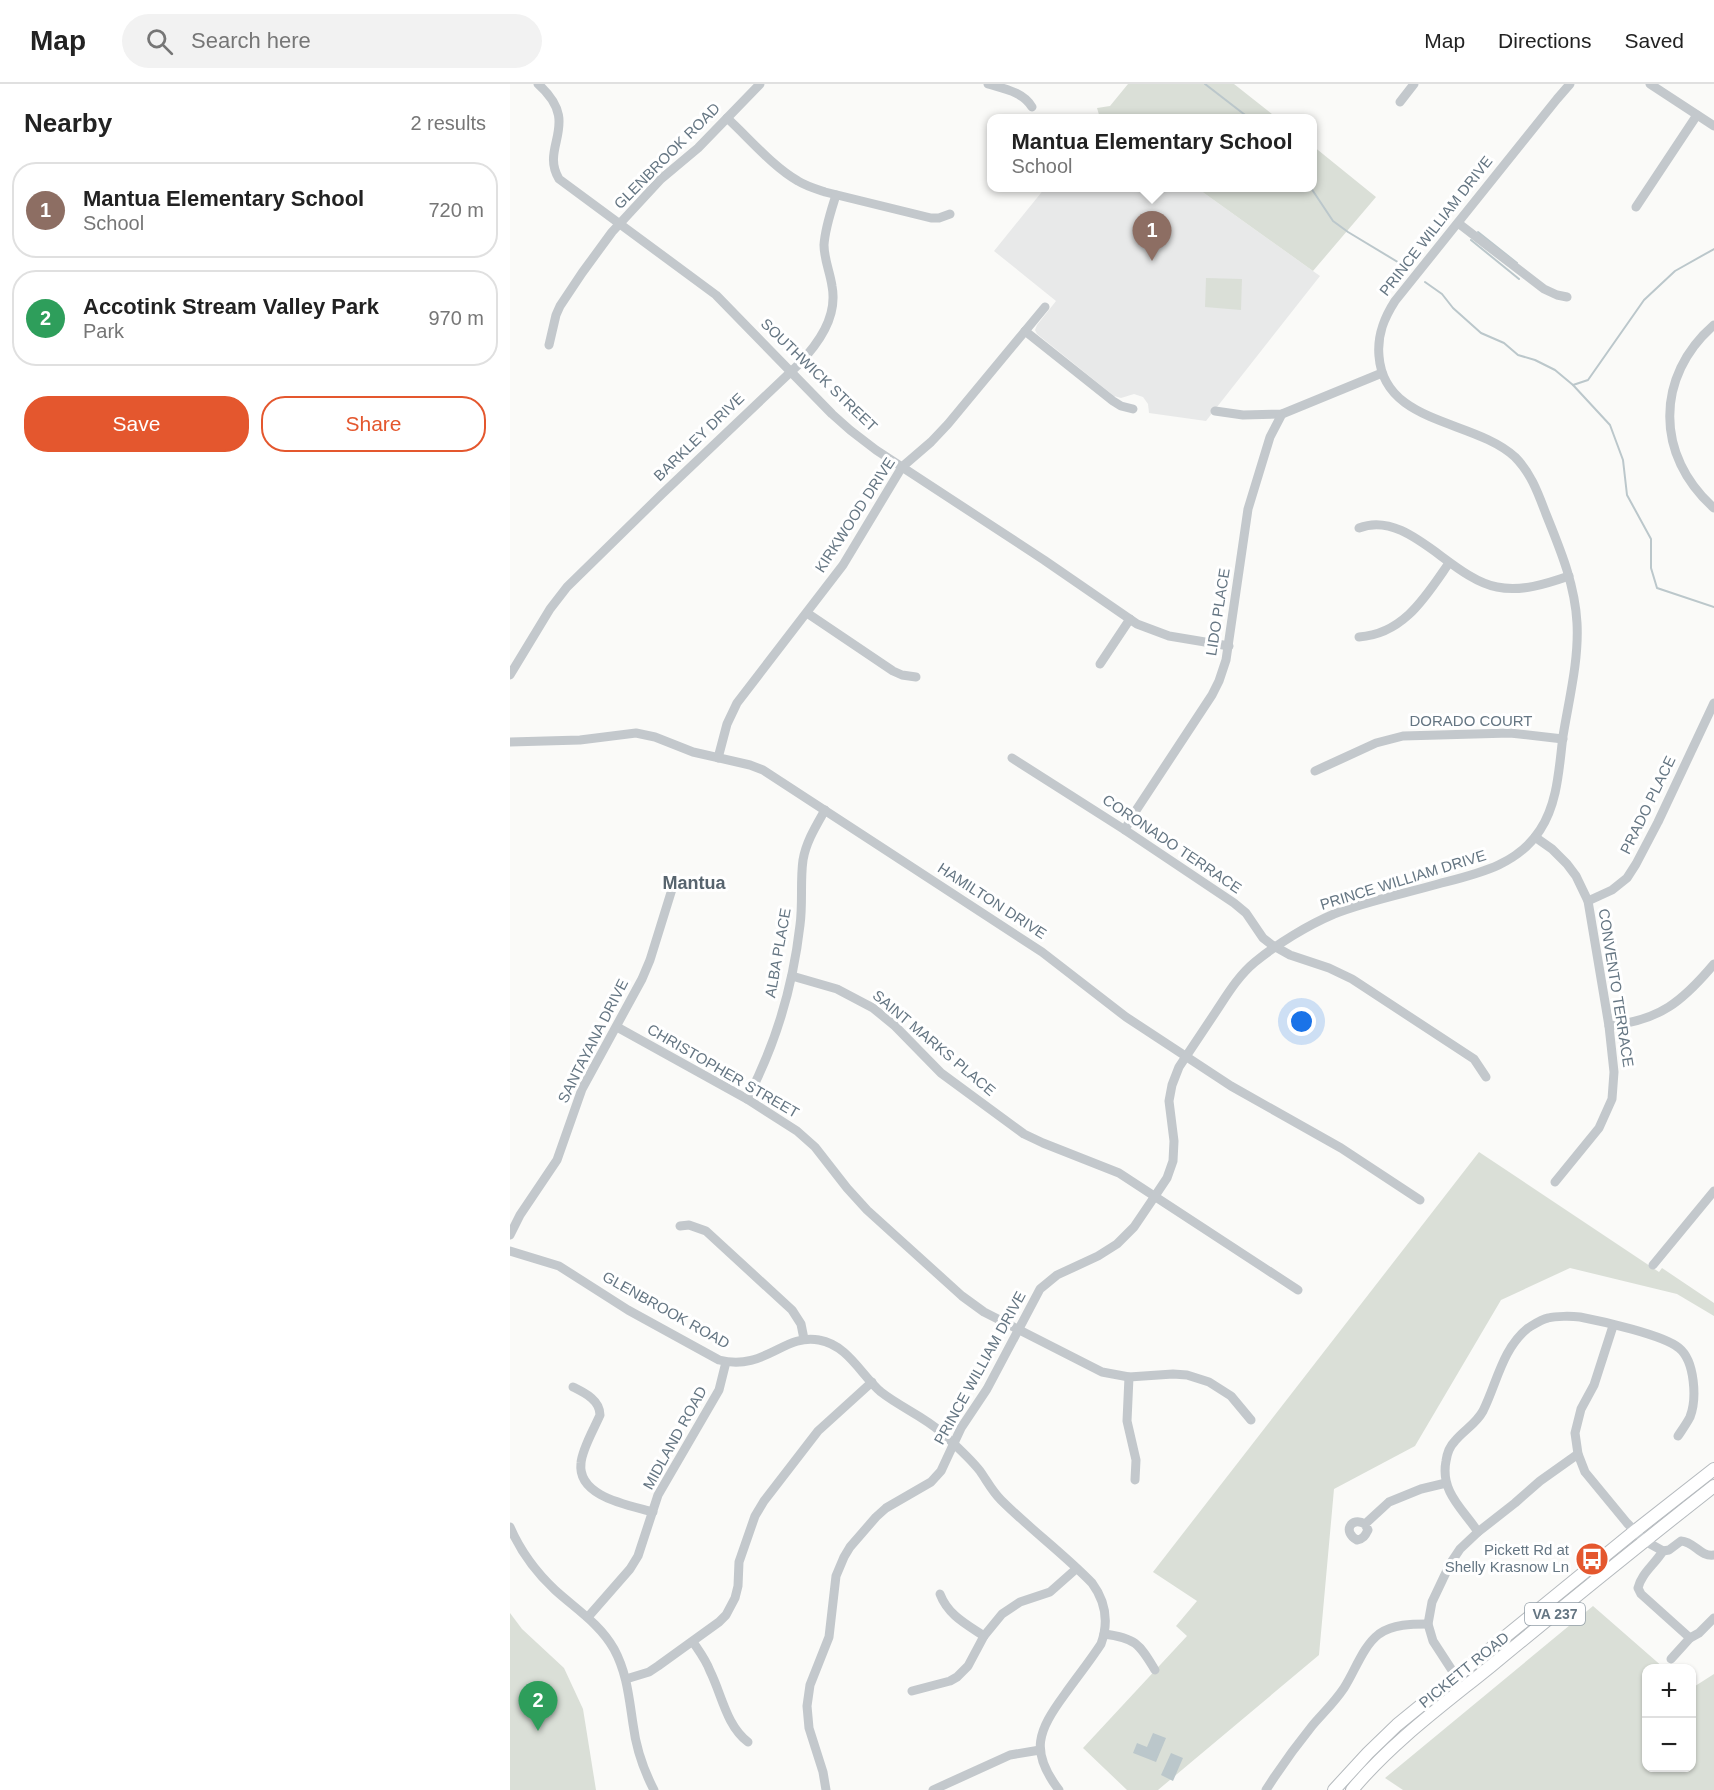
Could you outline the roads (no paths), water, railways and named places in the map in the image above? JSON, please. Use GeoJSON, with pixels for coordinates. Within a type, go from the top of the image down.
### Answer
{"type":"FeatureCollection","features":[{"type":"Feature","properties":{"kind":"main road","name":"PICKETT ROAD"},"geometry":{"type":"LineString","coordinates":[[1334,1790],[1397,1725],[1714,1469]]}},
{"type":"Feature","properties":{"kind":"main road","name":"PICKETT ROAD"},"geometry":{"type":"LineString","coordinates":[[1352,1790],[1394,1746],[1714,1486]]}},
{"type":"Feature","properties":{"kind":"street","name":"SOUTHWICK STREET"},"geometry":{"type":"LineString","coordinates":[[538,84],[552,100],[558,113],[560,129],[553,156],[556,174],[564,184],[716,295],[850,430],[876,450],[1130,619],[1169,636],[1229,646]]}},
{"type":"Feature","properties":{"kind":"street","name":"GLENBROOK ROAD"},"geometry":{"type":"LineString","coordinates":[[549,345],[560,306],[619,224],[661,178],[698,148],[760,84]]}},
{"type":"Feature","properties":{"kind":"street"},"geometry":{"type":"LineString","coordinates":[[988,84],[1020,95],[1028,100],[1032,107]]}},
{"type":"Feature","properties":{"kind":"street"},"geometry":{"type":"LineString","coordinates":[[1400,102],[1414,84]]}},
{"type":"Feature","properties":{"kind":"street","name":"PRINCE WILLIAM DRIVE"},"geometry":{"type":"LineString","coordinates":[[826,1790],[823,1772],[809,1728],[807,1706],[810,1685],[829,1637],[835,1584],[841,1563],[850,1547],[886,1508],[936,1478],[967,1418],[987,1389],[1034,1298],[1047,1282],[1117,1244],[1134,1227],[1167,1178],[1173,1161],[1174,1141],[1169,1095],[1173,1080],[1186,1056],[1240,976],[1276,947],[1332,915],[1496,867],[1521,851],[1543,825],[1552,803],[1577,637],[1576,611],[1569,576],[1535,486],[1520,462],[1495,442],[1411,408],[1395,394],[1382,373],[1379,342],[1387,313],[1395,301],[1570,84]]}},
{"type":"Feature","properties":{"kind":"street"},"geometry":{"type":"LineString","coordinates":[[1650,84],[1714,126]]}},
{"type":"Feature","properties":{"kind":"street"},"geometry":{"type":"LineString","coordinates":[[1636,207],[1697,115]]}},
{"type":"Feature","properties":{"kind":"street"},"geometry":{"type":"LineString","coordinates":[[728,118],[791,177],[807,186],[931,218],[950,214]]}},
{"type":"Feature","properties":{"kind":"street","name":"BARKLEY DRIVE"},"geometry":{"type":"LineString","coordinates":[[510,675],[550,609],[567,587],[817,344],[831,311],[833,290],[825,259],[824,244],[827,223],[836,195]]}},
{"type":"Feature","properties":{"kind":"street"},"geometry":{"type":"LineString","coordinates":[[1458,223],[1544,289],[1567,297]]}},
{"type":"Feature","properties":{"kind":"street","name":"KIRKWOOD DRIVE"},"geometry":{"type":"LineString","coordinates":[[718,758],[727,724],[737,703],[854,549],[902,467],[948,424],[1045,307]]}},
{"type":"Feature","properties":{"kind":"street"},"geometry":{"type":"LineString","coordinates":[[1714,325],[1699,339],[1683,361],[1673,387],[1670,413],[1672,439],[1678,460],[1694,487],[1714,508]]}},
{"type":"Feature","properties":{"kind":"street"},"geometry":{"type":"LineString","coordinates":[[1025,331],[1113,401],[1133,409]]}},
{"type":"Feature","properties":{"kind":"street"},"geometry":{"type":"LineString","coordinates":[[1215,411],[1243,415],[1282,414],[1382,373]]}},
{"type":"Feature","properties":{"kind":"street","name":"LIDO PLACE"},"geometry":{"type":"LineString","coordinates":[[1125,830],[1212,695],[1225,666],[1248,508],[1270,437],[1282,414]]}},
{"type":"Feature","properties":{"kind":"street"},"geometry":{"type":"LineString","coordinates":[[1359,528],[1375,524],[1390,526],[1413,537],[1449,563],[1484,583],[1507,589],[1528,587],[1569,576]]}},
{"type":"Feature","properties":{"kind":"street"},"geometry":{"type":"LineString","coordinates":[[1359,637],[1380,634],[1404,619],[1424,598],[1449,563]]}},
{"type":"Feature","properties":{"kind":"street"},"geometry":{"type":"LineString","coordinates":[[807,613],[892,671],[916,677]]}},
{"type":"Feature","properties":{"kind":"street"},"geometry":{"type":"LineString","coordinates":[[1100,664],[1130,619]]}},
{"type":"Feature","properties":{"kind":"street","name":"PRADO PLACE"},"geometry":{"type":"LineString","coordinates":[[1588,901],[1612,890],[1627,878],[1636,864],[1714,703]]}},
{"type":"Feature","properties":{"kind":"street","name":"HAMILTON DRIVE"},"geometry":{"type":"LineString","coordinates":[[510,742],[580,740],[636,733],[655,737],[693,752],[763,770],[1042,952],[1126,1017],[1247,1095],[1341,1148],[1420,1200]]}},
{"type":"Feature","properties":{"kind":"street","name":"DORADO COURT"},"geometry":{"type":"LineString","coordinates":[[1315,771],[1376,743],[1403,736],[1510,733],[1563,739]]}},
{"type":"Feature","properties":{"kind":"street","name":"CORONADO TERRACE"},"geometry":{"type":"LineString","coordinates":[[1012,758],[1234,903],[1246,913],[1263,938],[1276,947],[1299,959],[1329,968],[1352,979],[1474,1059],[1486,1077]]}},
{"type":"Feature","properties":{"kind":"street","name":"ALBA PLACE"},"geometry":{"type":"LineString","coordinates":[[747,1099],[772,1047],[792,976],[800,923],[804,857],[812,834],[825,810]]}},
{"type":"Feature","properties":{"kind":"street","name":"CONVENTO TERRACE"},"geometry":{"type":"LineString","coordinates":[[1535,837],[1552,849],[1576,876],[1588,901],[1609,1026],[1615,1077],[1609,1107],[1599,1128],[1555,1182]]}},
{"type":"Feature","properties":{"kind":"street","name":"SANTAYANA DRIVE"},"geometry":{"type":"LineString","coordinates":[[510,1235],[520,1215],[556,1160],[582,1089],[650,960],[673,886]]}},
{"type":"Feature","properties":{"kind":"street"},"geometry":{"type":"LineString","coordinates":[[1609,1026],[1647,1018],[1671,1006],[1691,991],[1714,964]]}},
{"type":"Feature","properties":{"kind":"street","name":"SAINT MARKS PLACE"},"geometry":{"type":"LineString","coordinates":[[792,976],[837,988],[873,1008],[895,1026],[941,1073],[1024,1134],[1119,1173],[1298,1290]]}},
{"type":"Feature","properties":{"kind":"street","name":"CHRISTOPHER STREET"},"geometry":{"type":"LineString","coordinates":[[616,1027],[786,1123],[809,1141],[862,1205],[966,1300],[984,1312],[1095,1369],[1129,1377],[1173,1374],[1202,1379],[1231,1396],[1251,1420]]}},
{"type":"Feature","properties":{"kind":"street"},"geometry":{"type":"LineString","coordinates":[[1653,1265],[1714,1191]]}},
{"type":"Feature","properties":{"kind":"street"},"geometry":{"type":"LineString","coordinates":[[680,1227],[689,1225],[706,1231],[792,1310],[801,1324],[804,1339],[831,1344],[848,1356],[887,1396],[929,1423],[980,1472],[999,1498],[1092,1584],[1101,1598],[1106,1621],[1104,1634],[1094,1654],[1043,1727],[1040,1750],[1048,1774],[1059,1790]]}},
{"type":"Feature","properties":{"kind":"street","name":"GLENBROOK ROAD"},"geometry":{"type":"LineString","coordinates":[[510,1251],[559,1266],[628,1310],[726,1362],[754,1360],[804,1339]]}},
{"type":"Feature","properties":{"kind":"street"},"geometry":{"type":"LineString","coordinates":[[1478,1532],[1451,1497],[1444,1470],[1454,1441],[1481,1414],[1508,1351],[1529,1327],[1548,1318],[1578,1317],[1662,1338],[1680,1349],[1690,1365],[1694,1383],[1690,1417],[1678,1436]]}},
{"type":"Feature","properties":{"kind":"street"},"geometry":{"type":"LineString","coordinates":[[1613,1326],[1594,1385],[1581,1409],[1575,1433],[1578,1454],[1585,1472],[1645,1541],[1663,1551],[1669,1550],[1682,1541],[1688,1542],[1704,1554],[1714,1555]]}},
{"type":"Feature","properties":{"kind":"street","name":"MIDLAND ROAD"},"geometry":{"type":"LineString","coordinates":[[588,1617],[635,1562],[664,1482],[719,1390],[726,1362]]}},
{"type":"Feature","properties":{"kind":"street"},"geometry":{"type":"LineString","coordinates":[[1129,1377],[1127,1421],[1136,1460],[1135,1480]]}},
{"type":"Feature","properties":{"kind":"street"},"geometry":{"type":"LineString","coordinates":[[626,1679],[649,1672],[719,1622],[732,1606],[738,1586],[739,1562],[755,1516],[764,1501],[818,1431],[872,1382]]}},
{"type":"Feature","properties":{"kind":"street"},"geometry":{"type":"LineString","coordinates":[[573,1387],[596,1402],[600,1410],[581,1463],[583,1477],[587,1484],[599,1494],[653,1512]]}},
{"type":"Feature","properties":{"kind":"street"},"geometry":{"type":"LineString","coordinates":[[1465,1687],[1433,1641],[1428,1623],[1432,1602],[1450,1564],[1478,1532],[1540,1481],[1578,1454]]}},
{"type":"Feature","properties":{"kind":"street"},"geometry":{"type":"LineString","coordinates":[[1365,1524],[1389,1502],[1421,1489],[1446,1483]]}},
{"type":"Feature","properties":{"kind":"street"},"geometry":{"type":"LineString","coordinates":[[510,1527],[542,1577],[588,1617],[612,1646],[626,1679],[642,1764],[654,1790]]}},
{"type":"Feature","properties":{"kind":"street"},"geometry":{"type":"LineString","coordinates":[[1663,1551],[1653,1566],[1642,1576],[1638,1588],[1641,1594],[1690,1638]]}},
{"type":"Feature","properties":{"kind":"street"},"geometry":{"type":"LineString","coordinates":[[912,1691],[957,1677],[968,1666],[984,1636],[1002,1614],[1014,1605],[1050,1592],[1076,1569]]}},
{"type":"Feature","properties":{"kind":"street"},"geometry":{"type":"LineString","coordinates":[[940,1594],[951,1612],[984,1636]]}},
{"type":"Feature","properties":{"kind":"street"},"geometry":{"type":"LineString","coordinates":[[1671,1659],[1690,1638],[1699,1634],[1714,1618]]}},
{"type":"Feature","properties":{"kind":"street"},"geometry":{"type":"LineString","coordinates":[[1266,1790],[1313,1724],[1329,1709],[1345,1687],[1370,1643],[1379,1634],[1390,1629],[1428,1623]]}},
{"type":"Feature","properties":{"kind":"street"},"geometry":{"type":"LineString","coordinates":[[1104,1634],[1133,1641],[1155,1670]]}},
{"type":"Feature","properties":{"kind":"street"},"geometry":{"type":"LineString","coordinates":[[693,1642],[711,1671],[733,1725],[740,1736],[748,1742]]}},
{"type":"Feature","properties":{"kind":"street"},"geometry":{"type":"LineString","coordinates":[[933,1790],[1010,1755],[1040,1750]]}},
{"type":"Feature","properties":{"kind":"waterway"},"geometry":{"type":"LineString","coordinates":[[1205,84],[1244,114]]}},
{"type":"Feature","properties":{"kind":"waterway"},"geometry":{"type":"LineString","coordinates":[[1314,192],[1333,221],[1406,267]]}},
{"type":"Feature","properties":{"kind":"waterway"},"geometry":{"type":"LineString","coordinates":[[1478,232],[1517,263]]}},
{"type":"Feature","properties":{"kind":"waterway"},"geometry":{"type":"LineString","coordinates":[[1471,240],[1519,279]]}},
{"type":"Feature","properties":{"kind":"waterway"},"geometry":{"type":"LineString","coordinates":[[1573,385],[1588,380],[1644,300],[1675,271],[1714,249]]}},
{"type":"Feature","properties":{"kind":"waterway"},"geometry":{"type":"LineString","coordinates":[[1425,282],[1442,294],[1453,308],[1481,333],[1504,343],[1518,355],[1555,370],[1573,385],[1610,425],[1623,460],[1627,495],[1651,539],[1651,568],[1657,588],[1714,607]]}},
{"type":"Feature","properties":{"kind":"place","name":"Mantua Elementary School"},"geometry":{"type":"Point","coordinates":[1152,261]}},
{"type":"Feature","properties":{"kind":"place","name":"Pickett Rd at Shelly Krasnow Ln"},"geometry":{"type":"Point","coordinates":[1592,1559]}},
{"type":"Feature","properties":{"kind":"place","name":"Accotink Stream Valley Park"},"geometry":{"type":"Point","coordinates":[538,1731]}},
{"type":"Feature","properties":{"kind":"district","name":"Mantua"},"geometry":{"type":"Point","coordinates":[694,883]}}]}
